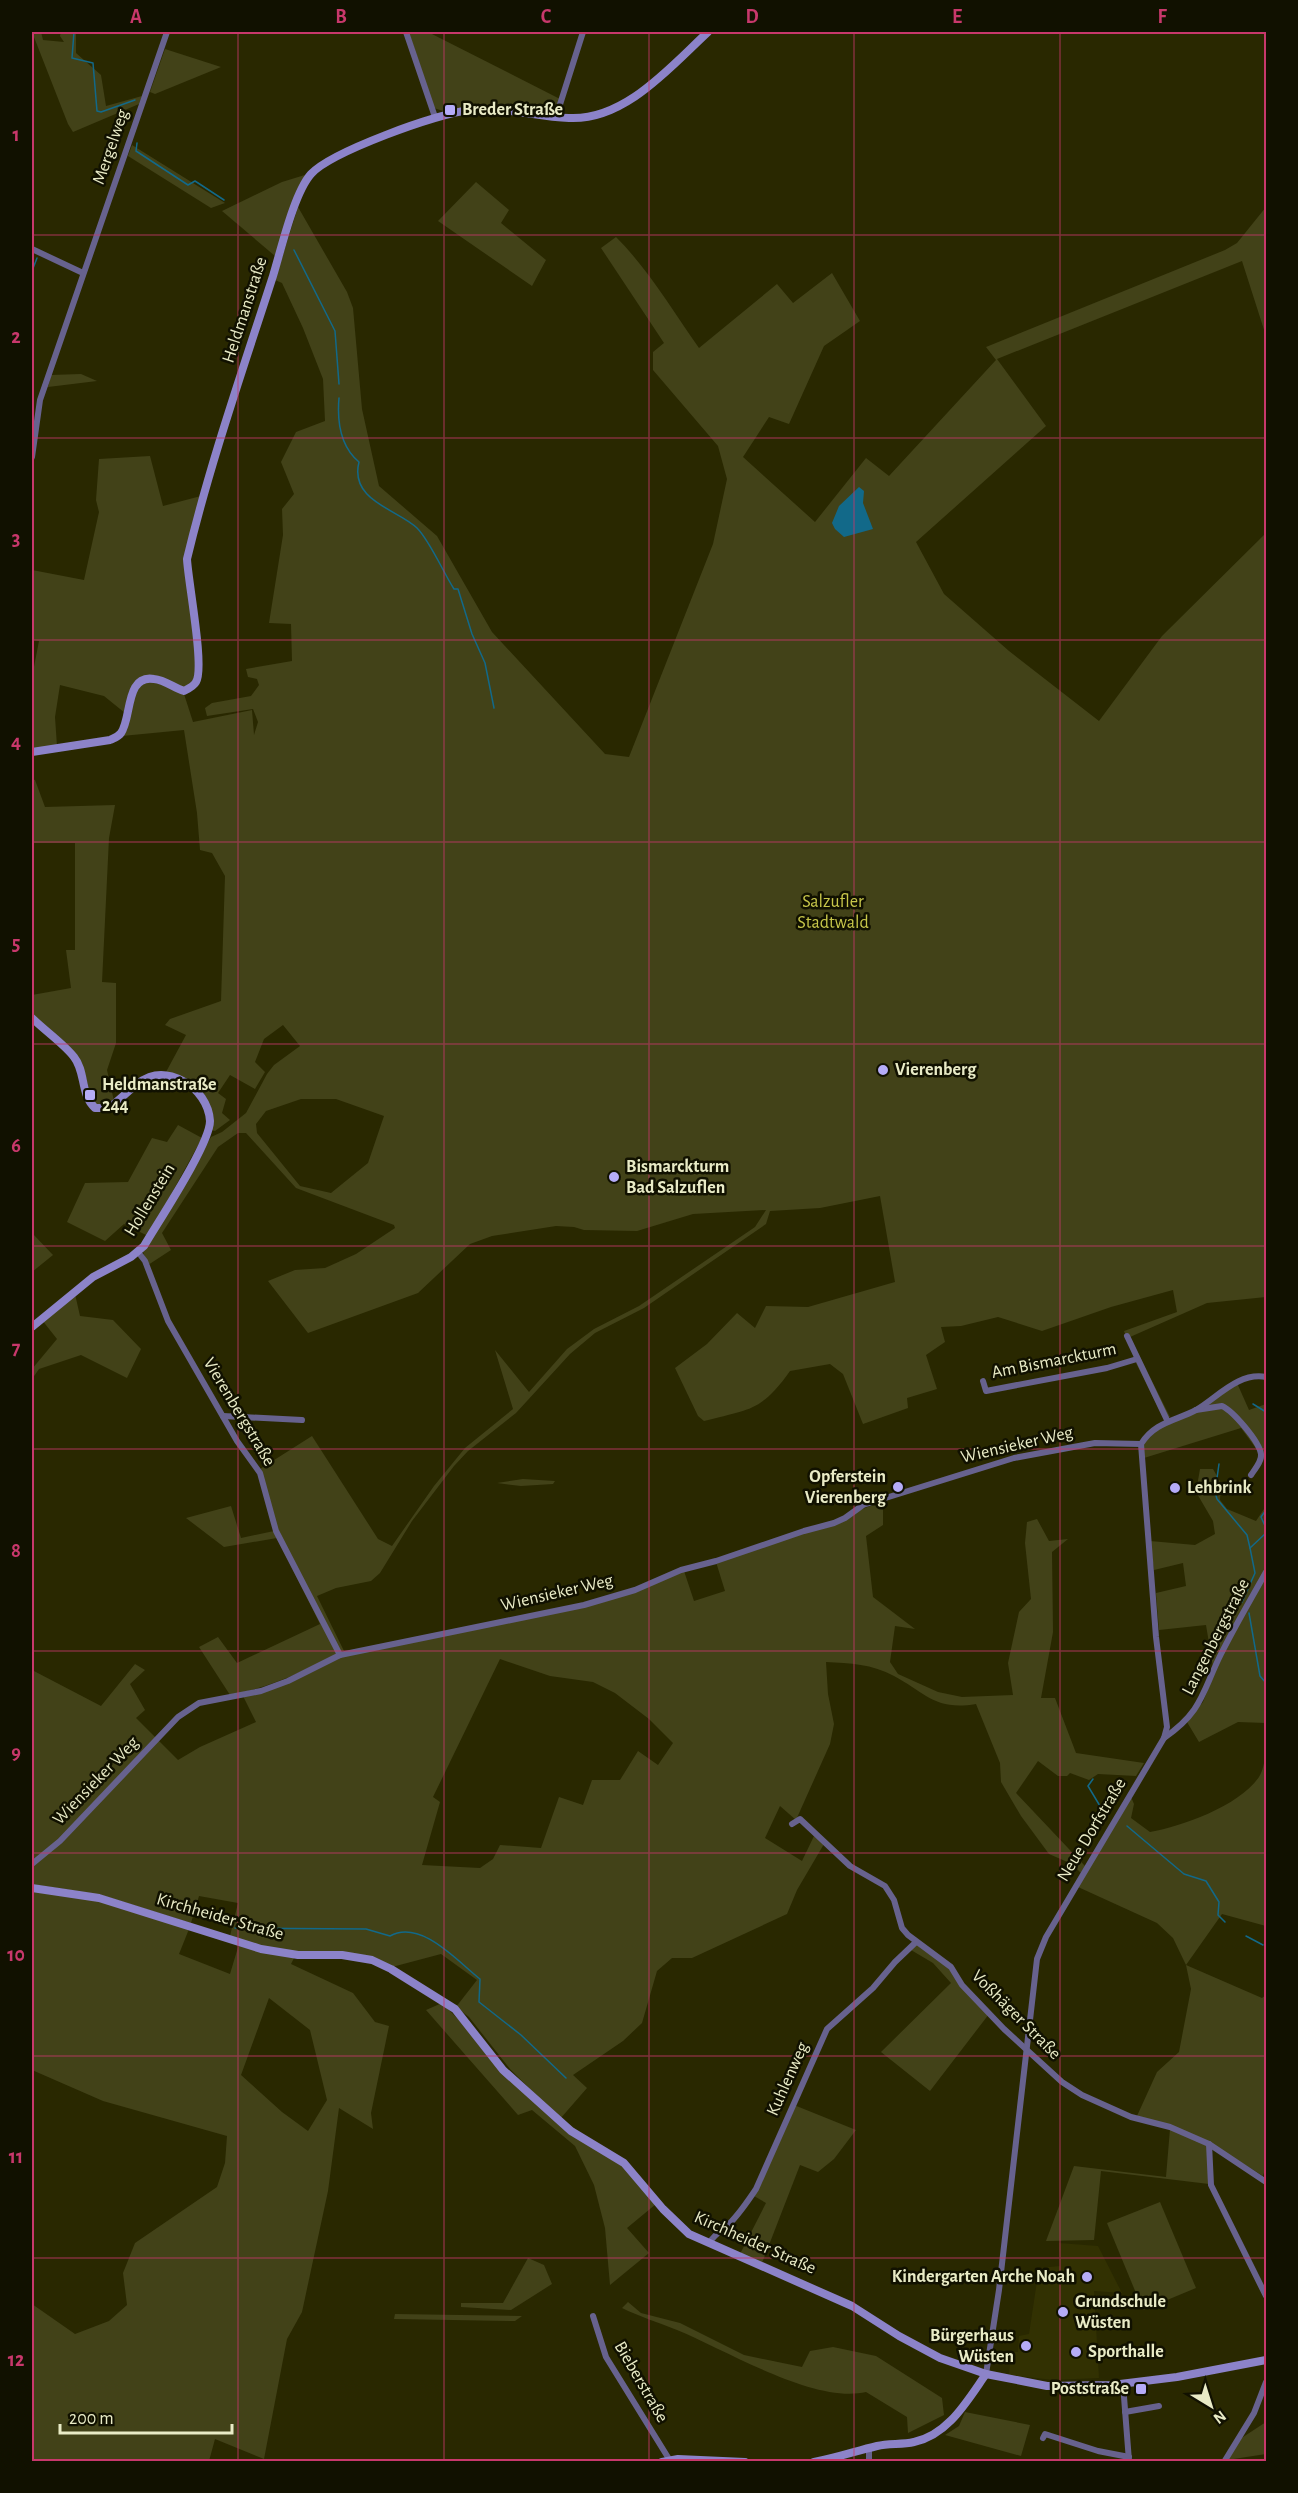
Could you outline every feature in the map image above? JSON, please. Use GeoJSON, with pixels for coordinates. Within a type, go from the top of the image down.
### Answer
{"type":"FeatureCollection","features":[{"type":"Feature","properties":{"kind":"main road","name":"Heldmanstraße"},"geometry":{"type":"LineString","coordinates":[[32,752],[110,741],[120,735],[125,726],[132,691],[148,678],[184,691],[196,683],[199,674],[198,654],[188,558],[245,363],[304,184],[314,171],[326,162],[435,117],[471,110],[501,110],[570,118],[598,115],[623,102],[652,82],[708,32]]}},
{"type":"Feature","properties":{"kind":"main road","name":"Hollenstein"},"geometry":{"type":"LineString","coordinates":[[32,1018],[73,1055],[81,1069],[87,1096],[95,1108],[109,1108],[137,1083],[153,1075],[172,1077],[185,1082],[198,1092],[208,1110],[210,1122],[204,1143],[144,1246],[138,1252],[93,1276],[32,1327]]}},
{"type":"Feature","properties":{"kind":"main road","name":"Kirchheider Straße"},"geometry":{"type":"LineString","coordinates":[[32,1888],[99,1898],[261,1949],[298,1955],[342,1955],[372,1960],[391,1969],[454,2009],[503,2070],[571,2131],[624,2163],[681,2228],[709,2243],[818,2289],[852,2306],[918,2348],[986,2374],[1047,2386],[1123,2384],[1177,2377],[1266,2360]]}},
{"type":"Feature","properties":{"kind":"main road"},"geometry":{"type":"LineString","coordinates":[[814,2462],[886,2444],[912,2442],[932,2434],[944,2427],[964,2407],[986,2374]]}},
{"type":"Feature","properties":{"kind":"main road"},"geometry":{"type":"LineString","coordinates":[[665,2460],[745,2462]]}},
{"type":"Feature","properties":{"kind":"street","name":"Mergelweg"},"geometry":{"type":"LineString","coordinates":[[32,456],[40,400],[168,32]]}},
{"type":"Feature","properties":{"kind":"street"},"geometry":{"type":"LineString","coordinates":[[406,32],[435,117]]}},
{"type":"Feature","properties":{"kind":"street"},"geometry":{"type":"LineString","coordinates":[[556,117],[583,32]]}},
{"type":"Feature","properties":{"kind":"street"},"geometry":{"type":"LineString","coordinates":[[32,249],[83,273]]}},
{"type":"Feature","properties":{"kind":"street","name":"Vierenbergstraße"},"geometry":{"type":"LineString","coordinates":[[138,1252],[144,1261],[168,1320],[237,1441],[260,1473],[276,1531],[340,1655]]}},
{"type":"Feature","properties":{"kind":"street","name":"Am Bismarckturm"},"geometry":{"type":"LineString","coordinates":[[1127,1336],[1167,1420]]}},
{"type":"Feature","properties":{"kind":"street","name":"Am Bismarckturm"},"geometry":{"type":"LineString","coordinates":[[982,1381],[986,1390],[1107,1368],[1137,1359]]}},
{"type":"Feature","properties":{"kind":"street"},"geometry":{"type":"LineString","coordinates":[[1196,1410],[1233,1384],[1248,1378],[1266,1377]]}},
{"type":"Feature","properties":{"kind":"street"},"geometry":{"type":"LineString","coordinates":[[1141,1443],[1167,1420],[1196,1410],[1222,1406],[1237,1417],[1261,1453],[1260,1460],[1251,1475]]}},
{"type":"Feature","properties":{"kind":"street"},"geometry":{"type":"LineString","coordinates":[[223,1416],[302,1420]]}},
{"type":"Feature","properties":{"kind":"street","name":"Wiensieker Weg"},"geometry":{"type":"LineString","coordinates":[[32,1864],[60,1841],[186,1710],[199,1703],[261,1691],[288,1681],[340,1655],[585,1605],[635,1590],[681,1570],[834,1523],[863,1505],[1014,1458],[1095,1443],[1141,1443]]}},
{"type":"Feature","properties":{"kind":"street","name":"Neue Dorfstraße"},"geometry":{"type":"LineString","coordinates":[[986,2374],[999,2290],[1037,1959],[1046,1937],[1164,1738],[1167,1728],[1156,1637],[1141,1443]]}},
{"type":"Feature","properties":{"kind":"street","name":"Langenbergstraße"},"geometry":{"type":"LineString","coordinates":[[1164,1738],[1176,1730],[1202,1700],[1220,1656],[1266,1572]]}},
{"type":"Feature","properties":{"kind":"street","name":"Voßhäger Straße"},"geometry":{"type":"LineString","coordinates":[[792,1824],[800,1819],[850,1866],[885,1886],[894,1900],[902,1928],[916,1942],[951,1967],[962,1985],[1004,2029],[1062,2082],[1082,2095],[1131,2117],[1170,2127],[1209,2144],[1266,2182]]}},
{"type":"Feature","properties":{"kind":"street","name":"Kuhlenweg"},"geometry":{"type":"LineString","coordinates":[[709,2243],[743,2208],[756,2188],[827,2029],[873,1988],[916,1942]]}},
{"type":"Feature","properties":{"kind":"street"},"geometry":{"type":"LineString","coordinates":[[1209,2144],[1212,2185],[1266,2296]]}},
{"type":"Feature","properties":{"kind":"street","name":"Bieberstraße"},"geometry":{"type":"LineString","coordinates":[[593,2316],[606,2357],[665,2460]]}},
{"type":"Feature","properties":{"kind":"street"},"geometry":{"type":"LineString","coordinates":[[1224,2462],[1254,2414],[1266,2382]]}},
{"type":"Feature","properties":{"kind":"street"},"geometry":{"type":"LineString","coordinates":[[1043,2438],[1045,2434],[1129,2459],[1123,2384]]}},
{"type":"Feature","properties":{"kind":"street"},"geometry":{"type":"LineString","coordinates":[[1125,2412],[1159,2406]]}},
{"type":"Feature","properties":{"kind":"street"},"geometry":{"type":"LineString","coordinates":[[869,2448],[869,2462]]}},
{"type":"Feature","properties":{"kind":"shaded area","name":"Grundschule Wüsten"},"geometry":{"type":"Polygon","coordinates":[[[1059,2243],[1098,2246],[1122,2293],[1094,2291],[1099,2378],[1053,2380],[1009,2375],[1011,2352],[1018,2352],[1019,2336],[1029,2334],[1039,2268],[1060,2266],[1059,2243]]]}},
{"type":"Feature","properties":{"kind":"green space"},"geometry":{"type":"Polygon","coordinates":[[[32,32],[41,32],[43,40],[64,42],[60,36],[61,32],[76,32],[76,53],[101,75],[106,106],[142,96],[139,104],[73,132],[32,32]]]}},
{"type":"Feature","properties":{"kind":"green space"},"geometry":{"type":"Polygon","coordinates":[[[409,32],[428,32],[560,99],[556,111],[552,114],[471,107],[443,111],[434,108],[409,32]]]}},
{"type":"Feature","properties":{"kind":"green space"},"geometry":{"type":"Polygon","coordinates":[[[165,49],[221,67],[155,94],[150,92],[165,49]]]}},
{"type":"Feature","properties":{"kind":"green space"},"geometry":{"type":"Polygon","coordinates":[[[132,145],[225,203],[211,208],[128,156],[132,145]]]}},
{"type":"Feature","properties":{"kind":"green space"},"geometry":{"type":"Polygon","coordinates":[[[308,174],[275,256],[222,211],[282,182],[308,174]]]}},
{"type":"Feature","properties":{"kind":"green space"},"geometry":{"type":"Polygon","coordinates":[[[476,182],[509,210],[501,223],[546,260],[532,286],[438,221],[476,182]]]}},
{"type":"Feature","properties":{"kind":"green space","name":"Salzufler Stadtwald"},"geometry":{"type":"Polygon","coordinates":[[[298,207],[347,292],[353,308],[362,409],[379,486],[437,536],[492,632],[605,754],[629,757],[713,544],[727,479],[718,446],[653,370],[653,352],[664,343],[601,248],[616,237],[650,277],[699,348],[777,284],[793,303],[832,273],[860,321],[824,346],[789,424],[769,417],[743,457],[815,522],[866,458],[889,476],[996,360],[986,347],[1225,250],[1237,243],[1266,207],[1266,336],[1242,261],[997,359],[1046,426],[916,542],[944,594],[1009,651],[1099,721],[1162,636],[1266,533],[1266,1297],[1207,1303],[1130,1337],[1170,1417],[1164,1419],[1136,1363],[1124,1331],[1177,1312],[1173,1290],[1111,1307],[1042,1331],[998,1317],[961,1326],[941,1327],[945,1342],[926,1355],[937,1389],[907,1398],[908,1408],[863,1424],[843,1374],[830,1364],[790,1371],[762,1402],[743,1411],[704,1421],[698,1416],[675,1368],[707,1344],[737,1313],[755,1328],[766,1306],[808,1307],[895,1282],[880,1196],[820,1208],[770,1211],[766,1224],[644,1308],[595,1333],[570,1354],[516,1413],[468,1451],[454,1466],[412,1521],[380,1573],[371,1581],[336,1588],[317,1596],[344,1651],[275,1682],[230,1695],[199,1647],[218,1637],[237,1663],[320,1624],[277,1538],[224,1547],[186,1518],[231,1506],[241,1538],[274,1531],[260,1469],[312,1436],[378,1539],[392,1546],[434,1486],[465,1448],[513,1409],[495,1350],[529,1392],[567,1349],[594,1329],[639,1306],[755,1227],[766,1210],[693,1214],[637,1231],[584,1230],[556,1226],[492,1236],[470,1244],[418,1293],[308,1333],[268,1281],[295,1270],[325,1268],[356,1254],[395,1228],[394,1225],[296,1188],[246,1133],[238,1133],[218,1147],[162,1233],[171,1250],[148,1265],[143,1252],[211,1137],[222,1132],[246,1113],[274,1065],[300,1046],[283,1025],[264,1039],[255,1062],[265,1072],[255,1089],[230,1075],[218,1093],[226,1099],[222,1113],[230,1120],[215,1131],[211,1130],[207,1100],[166,1072],[186,1035],[165,1025],[170,1019],[221,1001],[225,876],[212,853],[200,850],[197,813],[184,730],[122,736],[128,709],[136,691],[141,684],[148,681],[160,682],[184,694],[193,722],[252,710],[254,735],[258,722],[253,709],[207,716],[205,708],[212,703],[251,696],[259,685],[257,679],[248,677],[246,669],[292,661],[291,624],[269,623],[283,535],[282,509],[294,494],[281,462],[296,432],[325,421],[323,379],[282,283],[275,280],[298,207]],[[301,1099],[266,1111],[256,1124],[257,1133],[300,1186],[331,1193],[368,1163],[384,1116],[336,1099],[301,1099]]]}},
{"type":"Feature","properties":{"kind":"green space"},"geometry":{"type":"Polygon","coordinates":[[[81,374],[97,381],[48,387],[51,375],[81,374]]]}},
{"type":"Feature","properties":{"kind":"green space"},"geometry":{"type":"Polygon","coordinates":[[[150,456],[163,506],[201,496],[186,559],[195,636],[195,682],[182,688],[157,677],[139,681],[125,713],[104,696],[60,685],[55,717],[57,746],[32,750],[32,677],[39,641],[32,640],[32,570],[84,580],[99,512],[96,500],[99,459],[150,456]]]}},
{"type":"Feature","properties":{"kind":"green space"},"geometry":{"type":"Polygon","coordinates":[[[32,779],[35,780],[45,807],[115,805],[109,838],[102,982],[116,983],[116,1043],[107,1070],[114,1101],[106,1106],[93,1103],[83,1067],[32,1015],[32,995],[71,988],[66,950],[75,950],[75,843],[32,843],[32,779]]]}},
{"type":"Feature","properties":{"kind":"green space"},"geometry":{"type":"Polygon","coordinates":[[[178,1125],[202,1138],[148,1236],[124,1224],[105,1241],[67,1222],[85,1183],[128,1182],[152,1138],[167,1142],[178,1125]]]}},
{"type":"Feature","properties":{"kind":"green space"},"geometry":{"type":"Polygon","coordinates":[[[32,1233],[53,1255],[32,1272],[32,1233]]]}},
{"type":"Feature","properties":{"kind":"green space"},"geometry":{"type":"Polygon","coordinates":[[[75,1294],[80,1316],[113,1320],[141,1349],[127,1378],[81,1355],[39,1369],[32,1379],[32,1369],[57,1339],[42,1320],[75,1294]]]}},
{"type":"Feature","properties":{"kind":"green space"},"geometry":{"type":"Polygon","coordinates":[[[1237,1383],[1249,1410],[1266,1404],[1266,1462],[1241,1428],[1144,1458],[1142,1445],[1161,1427],[1237,1383]]]}},
{"type":"Feature","properties":{"kind":"green space"},"geometry":{"type":"Polygon","coordinates":[[[1200,1469],[1213,1469],[1221,1483],[1220,1500],[1227,1509],[1256,1521],[1266,1506],[1266,1723],[1238,1722],[1199,1742],[1187,1722],[1203,1702],[1222,1654],[1213,1667],[1206,1625],[1159,1630],[1156,1593],[1186,1586],[1183,1563],[1154,1570],[1150,1541],[1195,1545],[1215,1534],[1213,1521],[1196,1492],[1200,1469]]]}},
{"type":"Feature","properties":{"kind":"green space"},"geometry":{"type":"Polygon","coordinates":[[[523,1479],[555,1481],[553,1484],[521,1486],[497,1483],[523,1479]]]}},
{"type":"Feature","properties":{"kind":"green space"},"geometry":{"type":"Polygon","coordinates":[[[883,1501],[883,1525],[866,1536],[873,1597],[915,1629],[895,1626],[890,1662],[898,1674],[938,1692],[962,1697],[1013,1695],[1008,1663],[1019,1612],[1031,1599],[1025,1543],[1027,1522],[1037,1519],[1049,1541],[1068,1539],[1052,1552],[1053,1632],[1041,1698],[1055,1698],[1076,1753],[1144,1763],[1136,1776],[1098,1774],[1089,1780],[1070,1773],[1067,1776],[1058,1776],[1038,1761],[1016,1793],[1085,1866],[1081,1873],[1072,1864],[1049,1854],[1021,1816],[1001,1782],[1000,1763],[976,1704],[962,1706],[940,1703],[894,1676],[877,1669],[826,1662],[828,1694],[834,1724],[830,1744],[796,1820],[780,1806],[765,1838],[802,1861],[814,1836],[824,1844],[797,1890],[787,1914],[692,1958],[672,1958],[657,1971],[642,2023],[623,2041],[573,2075],[587,2088],[560,2119],[510,2069],[469,2017],[456,2007],[477,1980],[441,1954],[392,1967],[373,1958],[282,1952],[230,1936],[238,1903],[199,1896],[191,1923],[101,1895],[32,1884],[32,1670],[101,1706],[135,1664],[145,1670],[130,1684],[145,1710],[136,1718],[178,1760],[200,1747],[256,1722],[243,1696],[341,1657],[585,1607],[684,1571],[694,1601],[725,1591],[716,1562],[804,1532],[883,1501]],[[500,1659],[433,1797],[440,1802],[422,1865],[480,1868],[493,1859],[500,1845],[541,1848],[559,1797],[583,1805],[592,1780],[620,1780],[638,1751],[658,1765],[673,1743],[649,1719],[615,1693],[593,1682],[550,1676],[500,1659]]]}},
{"type":"Feature","properties":{"kind":"green space"},"geometry":{"type":"Polygon","coordinates":[[[1266,1755],[1266,1926],[1222,1914],[1186,1965],[1173,1938],[1157,1923],[1078,1887],[1131,1797],[1134,1804],[1131,1818],[1150,1832],[1178,1825],[1224,1806],[1238,1797],[1259,1777],[1266,1755]]]}},
{"type":"Feature","properties":{"kind":"green space"},"geometry":{"type":"Polygon","coordinates":[[[32,1891],[99,1901],[189,1929],[179,1954],[230,1974],[239,1944],[294,1958],[291,1964],[353,1993],[375,2022],[389,2026],[371,2113],[373,2129],[339,2108],[328,2191],[302,2312],[287,2339],[264,2459],[215,2439],[209,2461],[32,2461],[32,2304],[75,2334],[109,2321],[127,2305],[123,2273],[135,2243],[217,2187],[225,2163],[227,2136],[103,2101],[32,2070],[32,1891]],[[269,1998],[241,2075],[282,2112],[308,2131],[327,2100],[310,2030],[269,1998]]]}},
{"type":"Feature","properties":{"kind":"green space"},"geometry":{"type":"Polygon","coordinates":[[[917,1944],[940,1959],[989,2014],[930,2091],[881,2052],[951,1983],[933,1963],[911,1950],[917,1944]]]}},
{"type":"Feature","properties":{"kind":"green space"},"geometry":{"type":"Polygon","coordinates":[[[1186,1965],[1262,1998],[1266,1995],[1266,2166],[1263,2176],[1209,2142],[1137,2116],[1157,2072],[1179,2052],[1191,1989],[1186,1965]]]}},
{"type":"Feature","properties":{"kind":"green space"},"geometry":{"type":"Polygon","coordinates":[[[442,2003],[463,2024],[487,2056],[510,2081],[624,2165],[656,2204],[627,2228],[649,2253],[610,2285],[605,2228],[594,2185],[575,2146],[532,2110],[518,2115],[426,2010],[442,2003]]]}},
{"type":"Feature","properties":{"kind":"green space"},"geometry":{"type":"Polygon","coordinates":[[[794,2105],[856,2130],[834,2159],[818,2172],[800,2165],[762,2263],[740,2254],[766,2203],[754,2196],[794,2105]]]}},
{"type":"Feature","properties":{"kind":"green space"},"geometry":{"type":"Polygon","coordinates":[[[1170,2129],[1207,2145],[1209,2184],[1101,2171],[1094,2240],[1046,2241],[1074,2166],[1166,2177],[1170,2129]]]}},
{"type":"Feature","properties":{"kind":"green space"},"geometry":{"type":"Polygon","coordinates":[[[1160,2202],[1196,2288],[1143,2310],[1107,2223],[1160,2202]]]}},
{"type":"Feature","properties":{"kind":"green space"},"geometry":{"type":"Polygon","coordinates":[[[528,2258],[544,2265],[552,2284],[511,2310],[461,2307],[461,2303],[503,2303],[528,2258]]]}},
{"type":"Feature","properties":{"kind":"green space"},"geometry":{"type":"Polygon","coordinates":[[[628,2302],[641,2313],[680,2323],[744,2355],[802,2367],[810,2351],[833,2347],[876,2356],[942,2398],[944,2415],[908,2433],[907,2417],[866,2392],[845,2394],[796,2383],[622,2308],[628,2302]]]}},
{"type":"Feature","properties":{"kind":"green space"},"geometry":{"type":"Polygon","coordinates":[[[395,2314],[522,2316],[515,2321],[394,2319],[395,2314]]]}},
{"type":"Feature","properties":{"kind":"green space"},"geometry":{"type":"Polygon","coordinates":[[[965,2412],[1030,2425],[1021,2456],[945,2435],[959,2426],[965,2412]]]}},
{"type":"Feature","properties":{"kind":"green space"},"geometry":{"type":"Polygon","coordinates":[[[1266,2422],[1266,2454],[1227,2460],[1240,2439],[1266,2422]]]}},
{"type":"Feature","properties":{"kind":"water"},"geometry":{"type":"Polygon","coordinates":[[[859,487],[864,491],[863,503],[873,529],[844,537],[832,523],[839,506],[859,487]]]}},
{"type":"Feature","properties":{"kind":"waterway"},"geometry":{"type":"LineString","coordinates":[[74,32],[72,58],[93,63],[97,111],[101,112],[135,100]]}},
{"type":"Feature","properties":{"kind":"waterway"},"geometry":{"type":"LineString","coordinates":[[137,143],[136,151],[188,185],[195,181],[224,200]]}},
{"type":"Feature","properties":{"kind":"waterway"},"geometry":{"type":"LineString","coordinates":[[294,250],[335,331],[339,384]]}},
{"type":"Feature","properties":{"kind":"waterway"},"geometry":{"type":"LineString","coordinates":[[32,271],[37,258]]}},
{"type":"Feature","properties":{"kind":"waterway"},"geometry":{"type":"LineString","coordinates":[[339,398],[341,433],[348,448],[359,462],[358,475],[361,486],[378,503],[417,528],[432,549],[454,589],[458,589],[472,634],[485,663],[494,708]]}},
{"type":"Feature","properties":{"kind":"waterway"},"geometry":{"type":"LineString","coordinates":[[1253,1404],[1266,1412]]}},
{"type":"Feature","properties":{"kind":"waterway"},"geometry":{"type":"LineString","coordinates":[[1219,1464],[1215,1492],[1217,1499],[1247,1535],[1250,1548]]}},
{"type":"Feature","properties":{"kind":"waterway"},"geometry":{"type":"LineString","coordinates":[[1266,1510],[1261,1517],[1266,1528]]}},
{"type":"Feature","properties":{"kind":"waterway"},"geometry":{"type":"LineString","coordinates":[[1242,1602],[1255,1573],[1250,1548],[1266,1533]]}},
{"type":"Feature","properties":{"kind":"waterway"},"geometry":{"type":"LineString","coordinates":[[1249,1613],[1260,1676],[1266,1683]]}},
{"type":"Feature","properties":{"kind":"waterway"},"geometry":{"type":"LineString","coordinates":[[1093,1779],[1088,1786],[1106,1816]]}},
{"type":"Feature","properties":{"kind":"waterway"},"geometry":{"type":"LineString","coordinates":[[1127,1826],[1184,1874],[1206,1881],[1219,1902],[1218,1915],[1225,1922]]}},
{"type":"Feature","properties":{"kind":"waterway"},"geometry":{"type":"LineString","coordinates":[[235,1928],[366,1929],[390,1936],[402,1932],[426,1937],[450,1953],[480,1979],[479,2002],[521,2035],[566,2078]]}},
{"type":"Feature","properties":{"kind":"waterway"},"geometry":{"type":"LineString","coordinates":[[1246,1936],[1263,1945]]}},
{"type":"Feature","properties":{"kind":"place","name":"Breder Straße"},"geometry":{"type":"Point","coordinates":[450,110]}},
{"type":"Feature","properties":{"kind":"place","name":"Vierenberg"},"geometry":{"type":"Point","coordinates":[883,1070]}},
{"type":"Feature","properties":{"kind":"place","name":"Heldmanstraße 244"},"geometry":{"type":"Point","coordinates":[90,1095]}},
{"type":"Feature","properties":{"kind":"place","name":"Bismarckturm Bad Salzuflen"},"geometry":{"type":"Point","coordinates":[614,1177]}},
{"type":"Feature","properties":{"kind":"place","name":"Opferstein Vierenberg"},"geometry":{"type":"Point","coordinates":[898,1487]}},
{"type":"Feature","properties":{"kind":"place","name":"Lehbrink"},"geometry":{"type":"Point","coordinates":[1175,1488]}},
{"type":"Feature","properties":{"kind":"place","name":"Kindergarten Arche Noah"},"geometry":{"type":"Point","coordinates":[1087,2277]}},
{"type":"Feature","properties":{"kind":"place","name":"Grundschule Wüsten"},"geometry":{"type":"Point","coordinates":[1063,2312]}},
{"type":"Feature","properties":{"kind":"place","name":"Bürgerhaus Wüsten"},"geometry":{"type":"Point","coordinates":[1026,2346]}},
{"type":"Feature","properties":{"kind":"place","name":"Sporthalle"},"geometry":{"type":"Point","coordinates":[1076,2352]}},
{"type":"Feature","properties":{"kind":"place","name":"Poststraße"},"geometry":{"type":"Point","coordinates":[1141,2389]}}]}
